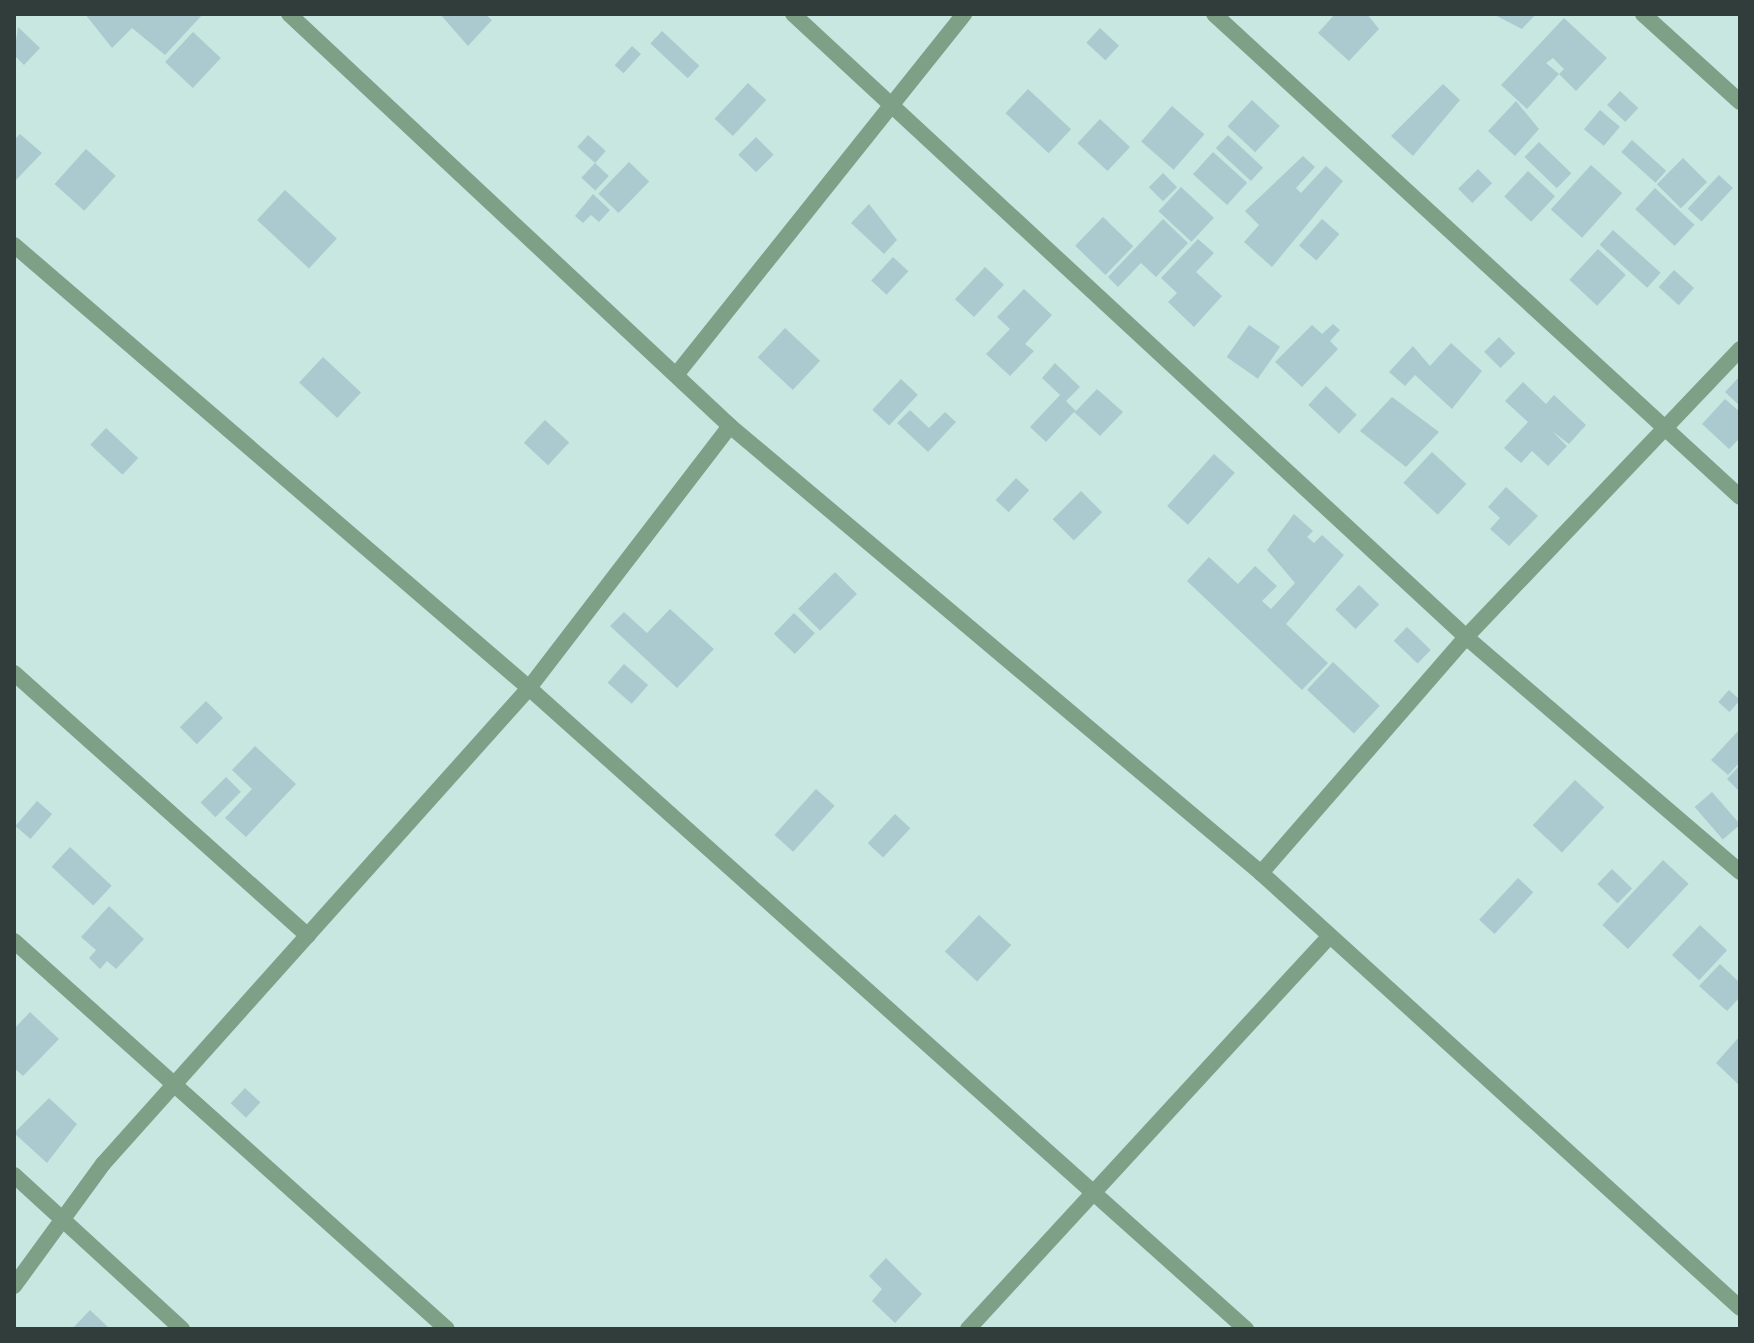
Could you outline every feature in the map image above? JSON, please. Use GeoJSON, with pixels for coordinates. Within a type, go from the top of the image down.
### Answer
{"type":"FeatureCollection","features":[{"type":"Feature","properties":{"kind":"street"},"geometry":{"type":"LineString","coordinates":[[289,14],[730,426],[1261,873],[1327,939],[1740,1308]]}},
{"type":"Feature","properties":{"kind":"street"},"geometry":{"type":"LineString","coordinates":[[793,14],[1466,637],[1740,872]]}},
{"type":"Feature","properties":{"kind":"street"},"geometry":{"type":"LineString","coordinates":[[676,375],[964,14]]}},
{"type":"Feature","properties":{"kind":"street"},"geometry":{"type":"LineString","coordinates":[[1214,14],[1740,497]]}},
{"type":"Feature","properties":{"kind":"street"},"geometry":{"type":"LineString","coordinates":[[1643,14],[1740,102]]}},
{"type":"Feature","properties":{"kind":"street"},"geometry":{"type":"LineString","coordinates":[[14,245],[529,688],[1246,1329]]}},
{"type":"Feature","properties":{"kind":"street"},"geometry":{"type":"LineString","coordinates":[[1261,873],[1466,637],[1740,349]]}},
{"type":"Feature","properties":{"kind":"street"},"geometry":{"type":"LineString","coordinates":[[14,1286],[67,1222],[103,1164],[529,688],[730,426]]}},
{"type":"Feature","properties":{"kind":"street"},"geometry":{"type":"LineString","coordinates":[[14,673],[308,936]]}},
{"type":"Feature","properties":{"kind":"street"},"geometry":{"type":"LineString","coordinates":[[968,1329],[1092,1190],[1327,939]]}},
{"type":"Feature","properties":{"kind":"street"},"geometry":{"type":"LineString","coordinates":[[14,941],[447,1329]]}},
{"type":"Feature","properties":{"kind":"street"},"geometry":{"type":"LineString","coordinates":[[14,1175],[182,1329]]}},
{"type":"Feature","properties":{"kind":"building"},"geometry":{"type":"Polygon","coordinates":[[[85,14],[203,14],[165,55],[132,28],[112,48],[85,14]]]}},
{"type":"Feature","properties":{"kind":"building"},"geometry":{"type":"Polygon","coordinates":[[[440,14],[485,14],[492,20],[468,46],[440,14]]]}},
{"type":"Feature","properties":{"kind":"building"},"geometry":{"type":"Polygon","coordinates":[[[1335,14],[1367,14],[1379,29],[1349,61],[1318,33],[1335,14]]]}},
{"type":"Feature","properties":{"kind":"building"},"geometry":{"type":"Polygon","coordinates":[[[1493,14],[1536,14],[1522,29],[1493,14]]]}},
{"type":"Feature","properties":{"kind":"building"},"geometry":{"type":"Polygon","coordinates":[[[1564,18],[1607,58],[1576,91],[1559,74],[1527,109],[1501,85],[1564,18]],[[1553,58],[1546,63],[1559,74],[1564,69],[1553,58]]]}},
{"type":"Feature","properties":{"kind":"building"},"geometry":{"type":"Polygon","coordinates":[[[18,27],[40,48],[24,65],[14,55],[18,27]]]}},
{"type":"Feature","properties":{"kind":"building"},"geometry":{"type":"Polygon","coordinates":[[[1100,28],[1119,46],[1105,60],[1086,43],[1100,28]]]}},
{"type":"Feature","properties":{"kind":"building"},"geometry":{"type":"Polygon","coordinates":[[[662,31],[699,66],[688,78],[650,43],[662,31]]]}},
{"type":"Feature","properties":{"kind":"building"},"geometry":{"type":"Polygon","coordinates":[[[193,32],[221,58],[193,88],[165,62],[193,32]]]}},
{"type":"Feature","properties":{"kind":"building"},"geometry":{"type":"Polygon","coordinates":[[[632,46],[641,54],[624,73],[615,65],[632,46]]]}},
{"type":"Feature","properties":{"kind":"building"},"geometry":{"type":"Polygon","coordinates":[[[748,83],[766,100],[733,136],[715,119],[748,83]]]}},
{"type":"Feature","properties":{"kind":"building"},"geometry":{"type":"Polygon","coordinates":[[[1443,84],[1460,100],[1413,156],[1391,136],[1443,84]]]}},
{"type":"Feature","properties":{"kind":"building"},"geometry":{"type":"Polygon","coordinates":[[[1028,89],[1071,129],[1049,153],[1005,113],[1028,89]]]}},
{"type":"Feature","properties":{"kind":"building"},"geometry":{"type":"Polygon","coordinates":[[[1620,91],[1638,108],[1625,122],[1607,105],[1620,91]]]}},
{"type":"Feature","properties":{"kind":"building"},"geometry":{"type":"Polygon","coordinates":[[[1252,100],[1280,126],[1255,152],[1227,126],[1252,100]]]}},
{"type":"Feature","properties":{"kind":"building"},"geometry":{"type":"Polygon","coordinates":[[[1516,101],[1539,129],[1515,156],[1488,131],[1516,101]]]}},
{"type":"Feature","properties":{"kind":"building"},"geometry":{"type":"Polygon","coordinates":[[[1172,106],[1204,134],[1174,170],[1141,141],[1172,106]]]}},
{"type":"Feature","properties":{"kind":"building"},"geometry":{"type":"Polygon","coordinates":[[[1600,110],[1620,127],[1604,146],[1584,129],[1600,110]]]}},
{"type":"Feature","properties":{"kind":"building"},"geometry":{"type":"Polygon","coordinates":[[[1100,119],[1130,147],[1107,171],[1077,143],[1100,119]]]}},
{"type":"Feature","properties":{"kind":"building"},"geometry":{"type":"Polygon","coordinates":[[[20,134],[42,153],[14,182],[14,140],[20,134]]]}},
{"type":"Feature","properties":{"kind":"building"},"geometry":{"type":"Polygon","coordinates":[[[588,135],[606,151],[595,163],[577,147],[588,135]]]}},
{"type":"Feature","properties":{"kind":"building"},"geometry":{"type":"Polygon","coordinates":[[[1228,135],[1263,168],[1251,181],[1216,148],[1228,135]]]}},
{"type":"Feature","properties":{"kind":"building"},"geometry":{"type":"Polygon","coordinates":[[[756,137],[774,155],[756,172],[738,155],[756,137]]]}},
{"type":"Feature","properties":{"kind":"building"},"geometry":{"type":"Polygon","coordinates":[[[1632,140],[1666,171],[1655,183],[1621,152],[1632,140]]]}},
{"type":"Feature","properties":{"kind":"building"},"geometry":{"type":"Polygon","coordinates":[[[1539,142],[1571,173],[1557,188],[1524,157],[1539,142]]]}},
{"type":"Feature","properties":{"kind":"building"},"geometry":{"type":"Polygon","coordinates":[[[86,149],[116,176],[84,211],[55,184],[86,149]]]}},
{"type":"Feature","properties":{"kind":"building"},"geometry":{"type":"Polygon","coordinates":[[[1213,152],[1247,183],[1227,205],[1193,174],[1213,152]]]}},
{"type":"Feature","properties":{"kind":"building"},"geometry":{"type":"Polygon","coordinates":[[[1303,156],[1315,167],[1296,188],[1301,193],[1326,166],[1343,181],[1272,267],[1244,242],[1259,225],[1245,211],[1303,156]]]}},
{"type":"Feature","properties":{"kind":"building"},"geometry":{"type":"Polygon","coordinates":[[[1683,158],[1707,182],[1681,208],[1657,184],[1683,158]]]}},
{"type":"Feature","properties":{"kind":"building"},"geometry":{"type":"Polygon","coordinates":[[[629,162],[649,181],[619,213],[598,194],[629,162]]]}},
{"type":"Feature","properties":{"kind":"building"},"geometry":{"type":"Polygon","coordinates":[[[595,163],[609,176],[595,191],[581,178],[595,163]]]}},
{"type":"Feature","properties":{"kind":"building"},"geometry":{"type":"Polygon","coordinates":[[[1591,165],[1622,193],[1582,238],[1551,210],[1591,165]]]}},
{"type":"Feature","properties":{"kind":"building"},"geometry":{"type":"Polygon","coordinates":[[[1478,169],[1492,183],[1472,203],[1458,189],[1478,169]]]}},
{"type":"Feature","properties":{"kind":"building"},"geometry":{"type":"Polygon","coordinates":[[[1528,171],[1555,196],[1531,222],[1504,197],[1528,171]]]}},
{"type":"Feature","properties":{"kind":"building"},"geometry":{"type":"Polygon","coordinates":[[[1163,173],[1177,187],[1163,201],[1149,187],[1163,173]]]}},
{"type":"Feature","properties":{"kind":"building"},"geometry":{"type":"Polygon","coordinates":[[[1719,175],[1733,188],[1702,222],[1688,209],[1719,175]]]}},
{"type":"Feature","properties":{"kind":"building"},"geometry":{"type":"Polygon","coordinates":[[[1181,187],[1214,218],[1191,242],[1158,211],[1181,187]]]}},
{"type":"Feature","properties":{"kind":"building"},"geometry":{"type":"Polygon","coordinates":[[[1655,188],[1694,225],[1675,246],[1635,209],[1655,188]]]}},
{"type":"Feature","properties":{"kind":"building"},"geometry":{"type":"Polygon","coordinates":[[[285,190],[337,238],[309,268],[257,220],[285,190]]]}},
{"type":"Feature","properties":{"kind":"building"},"geometry":{"type":"Polygon","coordinates":[[[593,194],[610,210],[599,222],[591,215],[583,223],[575,216],[593,194]]]}},
{"type":"Feature","properties":{"kind":"building"},"geometry":{"type":"Polygon","coordinates":[[[869,204],[897,240],[884,254],[851,223],[869,204]]]}},
{"type":"Feature","properties":{"kind":"building"},"geometry":{"type":"Polygon","coordinates":[[[1103,217],[1133,246],[1105,275],[1075,246],[1103,217]]]}},
{"type":"Feature","properties":{"kind":"building"},"geometry":{"type":"Polygon","coordinates":[[[1163,219],[1188,243],[1156,277],[1141,263],[1118,287],[1108,277],[1163,219]]]}},
{"type":"Feature","properties":{"kind":"building"},"geometry":{"type":"Polygon","coordinates":[[[1322,219],[1339,234],[1316,261],[1299,245],[1322,219]]]}},
{"type":"Feature","properties":{"kind":"building"},"geometry":{"type":"Polygon","coordinates":[[[1613,230],[1661,273],[1647,288],[1600,245],[1613,230]]]}},
{"type":"Feature","properties":{"kind":"building"},"geometry":{"type":"Polygon","coordinates":[[[1198,239],[1214,253],[1196,272],[1222,296],[1194,327],[1168,302],[1177,293],[1161,278],[1198,239]]]}},
{"type":"Feature","properties":{"kind":"building"},"geometry":{"type":"Polygon","coordinates":[[[1598,249],[1626,275],[1597,306],[1569,280],[1598,249]]]}},
{"type":"Feature","properties":{"kind":"building"},"geometry":{"type":"Polygon","coordinates":[[[893,257],[908,271],[887,295],[871,280],[893,257]]]}},
{"type":"Feature","properties":{"kind":"building"},"geometry":{"type":"Polygon","coordinates":[[[985,267],[1004,285],[974,317],[955,299],[985,267]]]}},
{"type":"Feature","properties":{"kind":"building"},"geometry":{"type":"Polygon","coordinates":[[[1674,270],[1694,288],[1679,305],[1659,287],[1674,270]]]}},
{"type":"Feature","properties":{"kind":"building"},"geometry":{"type":"Polygon","coordinates":[[[1024,289],[1052,315],[1025,344],[1034,351],[1010,376],[986,354],[1010,329],[997,317],[1024,289]]]}},
{"type":"Feature","properties":{"kind":"building"},"geometry":{"type":"Polygon","coordinates":[[[1333,324],[1340,330],[1330,341],[1338,349],[1302,387],[1275,362],[1312,325],[1322,334],[1333,324]]]}},
{"type":"Feature","properties":{"kind":"building"},"geometry":{"type":"Polygon","coordinates":[[[1249,325],[1280,347],[1258,379],[1227,357],[1249,325]]]}},
{"type":"Feature","properties":{"kind":"building"},"geometry":{"type":"Polygon","coordinates":[[[785,328],[820,361],[793,390],[758,357],[785,328]]]}},
{"type":"Feature","properties":{"kind":"building"},"geometry":{"type":"Polygon","coordinates":[[[1499,337],[1515,353],[1500,368],[1484,352],[1499,337]]]}},
{"type":"Feature","properties":{"kind":"building"},"geometry":{"type":"Polygon","coordinates":[[[1451,343],[1482,371],[1452,409],[1415,375],[1405,386],[1389,372],[1413,346],[1430,366],[1451,343]]]}},
{"type":"Feature","properties":{"kind":"building"},"geometry":{"type":"Polygon","coordinates":[[[323,357],[361,392],[337,418],[299,383],[323,357]]]}},
{"type":"Feature","properties":{"kind":"building"},"geometry":{"type":"Polygon","coordinates":[[[1055,363],[1080,387],[1066,401],[1076,411],[1097,389],[1123,412],[1100,436],[1074,412],[1046,442],[1030,427],[1060,395],[1042,378],[1055,363]]]}},
{"type":"Feature","properties":{"kind":"building"},"geometry":{"type":"Polygon","coordinates":[[[1740,376],[1740,406],[1725,392],[1740,376]]]}},
{"type":"Feature","properties":{"kind":"building"},"geometry":{"type":"Polygon","coordinates":[[[901,379],[918,395],[889,425],[872,410],[901,379]]]}},
{"type":"Feature","properties":{"kind":"building"},"geometry":{"type":"Polygon","coordinates":[[[1523,382],[1546,404],[1554,395],[1586,425],[1569,444],[1552,431],[1567,446],[1548,466],[1532,451],[1521,463],[1504,448],[1528,422],[1505,401],[1523,382]]]}},
{"type":"Feature","properties":{"kind":"building"},"geometry":{"type":"Polygon","coordinates":[[[1326,386],[1357,415],[1339,434],[1308,405],[1326,386]]]}},
{"type":"Feature","properties":{"kind":"building"},"geometry":{"type":"Polygon","coordinates":[[[1392,397],[1439,432],[1406,467],[1360,431],[1392,397]]]}},
{"type":"Feature","properties":{"kind":"building"},"geometry":{"type":"Polygon","coordinates":[[[1725,399],[1740,412],[1740,438],[1729,449],[1702,424],[1725,399]]]}},
{"type":"Feature","properties":{"kind":"building"},"geometry":{"type":"Polygon","coordinates":[[[910,410],[929,428],[945,412],[956,422],[928,452],[897,423],[910,410]]]}},
{"type":"Feature","properties":{"kind":"building"},"geometry":{"type":"Polygon","coordinates":[[[545,420],[569,443],[548,465],[524,443],[545,420]]]}},
{"type":"Feature","properties":{"kind":"building"},"geometry":{"type":"Polygon","coordinates":[[[106,428],[138,458],[122,475],[90,445],[106,428]]]}},
{"type":"Feature","properties":{"kind":"building"},"geometry":{"type":"Polygon","coordinates":[[[1432,452],[1466,484],[1438,515],[1403,483],[1432,452]]]}},
{"type":"Feature","properties":{"kind":"building"},"geometry":{"type":"Polygon","coordinates":[[[1214,454],[1235,473],[1188,525],[1167,506],[1214,454]]]}},
{"type":"Feature","properties":{"kind":"building"},"geometry":{"type":"Polygon","coordinates":[[[1016,478],[1029,490],[1009,512],[996,500],[1016,478]]]}},
{"type":"Feature","properties":{"kind":"building"},"geometry":{"type":"Polygon","coordinates":[[[1506,487],[1538,516],[1509,546],[1490,529],[1500,518],[1488,507],[1506,487]]]}},
{"type":"Feature","properties":{"kind":"building"},"geometry":{"type":"Polygon","coordinates":[[[1081,491],[1102,512],[1074,540],[1053,519],[1081,491]]]}},
{"type":"Feature","properties":{"kind":"building"},"geometry":{"type":"Polygon","coordinates":[[[1294,514],[1313,531],[1307,537],[1314,543],[1322,535],[1344,555],[1286,624],[1328,663],[1302,690],[1187,581],[1209,557],[1238,584],[1255,566],[1277,586],[1262,601],[1271,609],[1295,583],[1267,550],[1294,514]]]}},
{"type":"Feature","properties":{"kind":"building"},"geometry":{"type":"Polygon","coordinates":[[[835,572],[857,594],[820,631],[798,609],[835,572]]]}},
{"type":"Feature","properties":{"kind":"building"},"geometry":{"type":"Polygon","coordinates":[[[1359,585],[1379,604],[1356,629],[1335,609],[1359,585]]]}},
{"type":"Feature","properties":{"kind":"building"},"geometry":{"type":"Polygon","coordinates":[[[670,609],[714,649],[677,688],[610,626],[624,612],[647,633],[670,609]]]}},
{"type":"Feature","properties":{"kind":"building"},"geometry":{"type":"Polygon","coordinates":[[[794,613],[815,633],[795,654],[774,634],[794,613]]]}},
{"type":"Feature","properties":{"kind":"building"},"geometry":{"type":"Polygon","coordinates":[[[1407,627],[1431,650],[1418,664],[1394,641],[1407,627]]]}},
{"type":"Feature","properties":{"kind":"building"},"geometry":{"type":"Polygon","coordinates":[[[1333,662],[1380,706],[1354,733],[1307,690],[1333,662]]]}},
{"type":"Feature","properties":{"kind":"building"},"geometry":{"type":"Polygon","coordinates":[[[624,664],[648,685],[632,704],[608,683],[624,664]]]}},
{"type":"Feature","properties":{"kind":"building"},"geometry":{"type":"Polygon","coordinates":[[[1729,690],[1740,700],[1729,712],[1718,702],[1729,690]]]}},
{"type":"Feature","properties":{"kind":"building"},"geometry":{"type":"Polygon","coordinates":[[[206,701],[223,718],[197,744],[180,727],[206,701]]]}},
{"type":"Feature","properties":{"kind":"building"},"geometry":{"type":"Polygon","coordinates":[[[1740,729],[1740,762],[1728,775],[1711,760],[1740,729]]]}},
{"type":"Feature","properties":{"kind":"building"},"geometry":{"type":"Polygon","coordinates":[[[255,746],[296,784],[246,837],[225,818],[252,789],[232,770],[255,746]]]}},
{"type":"Feature","properties":{"kind":"building"},"geometry":{"type":"Polygon","coordinates":[[[1740,765],[1740,792],[1727,779],[1740,765]]]}},
{"type":"Feature","properties":{"kind":"building"},"geometry":{"type":"Polygon","coordinates":[[[226,777],[241,792],[215,817],[201,802],[226,777]]]}},
{"type":"Feature","properties":{"kind":"building"},"geometry":{"type":"Polygon","coordinates":[[[1575,780],[1604,807],[1562,853],[1533,825],[1575,780]]]}},
{"type":"Feature","properties":{"kind":"building"},"geometry":{"type":"Polygon","coordinates":[[[816,789],[835,806],[793,852],[775,835],[816,789]]]}},
{"type":"Feature","properties":{"kind":"building"},"geometry":{"type":"Polygon","coordinates":[[[1712,792],[1740,824],[1723,840],[1695,807],[1712,792]]]}},
{"type":"Feature","properties":{"kind":"building"},"geometry":{"type":"Polygon","coordinates":[[[37,801],[52,814],[30,839],[15,826],[37,801]]]}},
{"type":"Feature","properties":{"kind":"building"},"geometry":{"type":"Polygon","coordinates":[[[895,814],[910,828],[883,858],[868,843],[895,814]]]}},
{"type":"Feature","properties":{"kind":"building"},"geometry":{"type":"Polygon","coordinates":[[[70,847],[112,886],[93,906],[52,867],[70,847]]]}},
{"type":"Feature","properties":{"kind":"building"},"geometry":{"type":"Polygon","coordinates":[[[1663,860],[1689,884],[1628,949],[1602,925],[1663,860]]]}},
{"type":"Feature","properties":{"kind":"building"},"geometry":{"type":"Polygon","coordinates":[[[1612,869],[1632,888],[1618,904],[1597,884],[1612,869]]]}},
{"type":"Feature","properties":{"kind":"building"},"geometry":{"type":"Polygon","coordinates":[[[1518,878],[1533,892],[1494,934],[1479,920],[1518,878]]]}},
{"type":"Feature","properties":{"kind":"building"},"geometry":{"type":"Polygon","coordinates":[[[109,906],[144,939],[116,969],[107,961],[100,969],[89,958],[96,950],[81,937],[109,906]]]}},
{"type":"Feature","properties":{"kind":"building"},"geometry":{"type":"Polygon","coordinates":[[[979,915],[1011,945],[977,982],[945,952],[979,915]]]}},
{"type":"Feature","properties":{"kind":"building"},"geometry":{"type":"Polygon","coordinates":[[[1700,925],[1727,950],[1699,980],[1672,955],[1700,925]]]}},
{"type":"Feature","properties":{"kind":"building"},"geometry":{"type":"Polygon","coordinates":[[[1720,964],[1740,983],[1740,997],[1727,1011],[1699,986],[1720,964]]]}},
{"type":"Feature","properties":{"kind":"building"},"geometry":{"type":"Polygon","coordinates":[[[30,1012],[59,1039],[23,1076],[14,1068],[14,1029],[30,1012]]]}},
{"type":"Feature","properties":{"kind":"building"},"geometry":{"type":"Polygon","coordinates":[[[1740,1036],[1740,1086],[1716,1063],[1740,1036]]]}},
{"type":"Feature","properties":{"kind":"building"},"geometry":{"type":"Polygon","coordinates":[[[245,1088],[260,1102],[246,1118],[231,1103],[245,1088]]]}},
{"type":"Feature","properties":{"kind":"building"},"geometry":{"type":"Polygon","coordinates":[[[49,1098],[77,1124],[47,1163],[14,1133],[49,1098]]]}},
{"type":"Feature","properties":{"kind":"building"},"geometry":{"type":"Polygon","coordinates":[[[886,1258],[922,1294],[895,1323],[872,1301],[882,1289],[869,1276],[886,1258]]]}},
{"type":"Feature","properties":{"kind":"building"},"geometry":{"type":"Polygon","coordinates":[[[90,1310],[110,1329],[72,1329],[90,1310]]]}}]}
